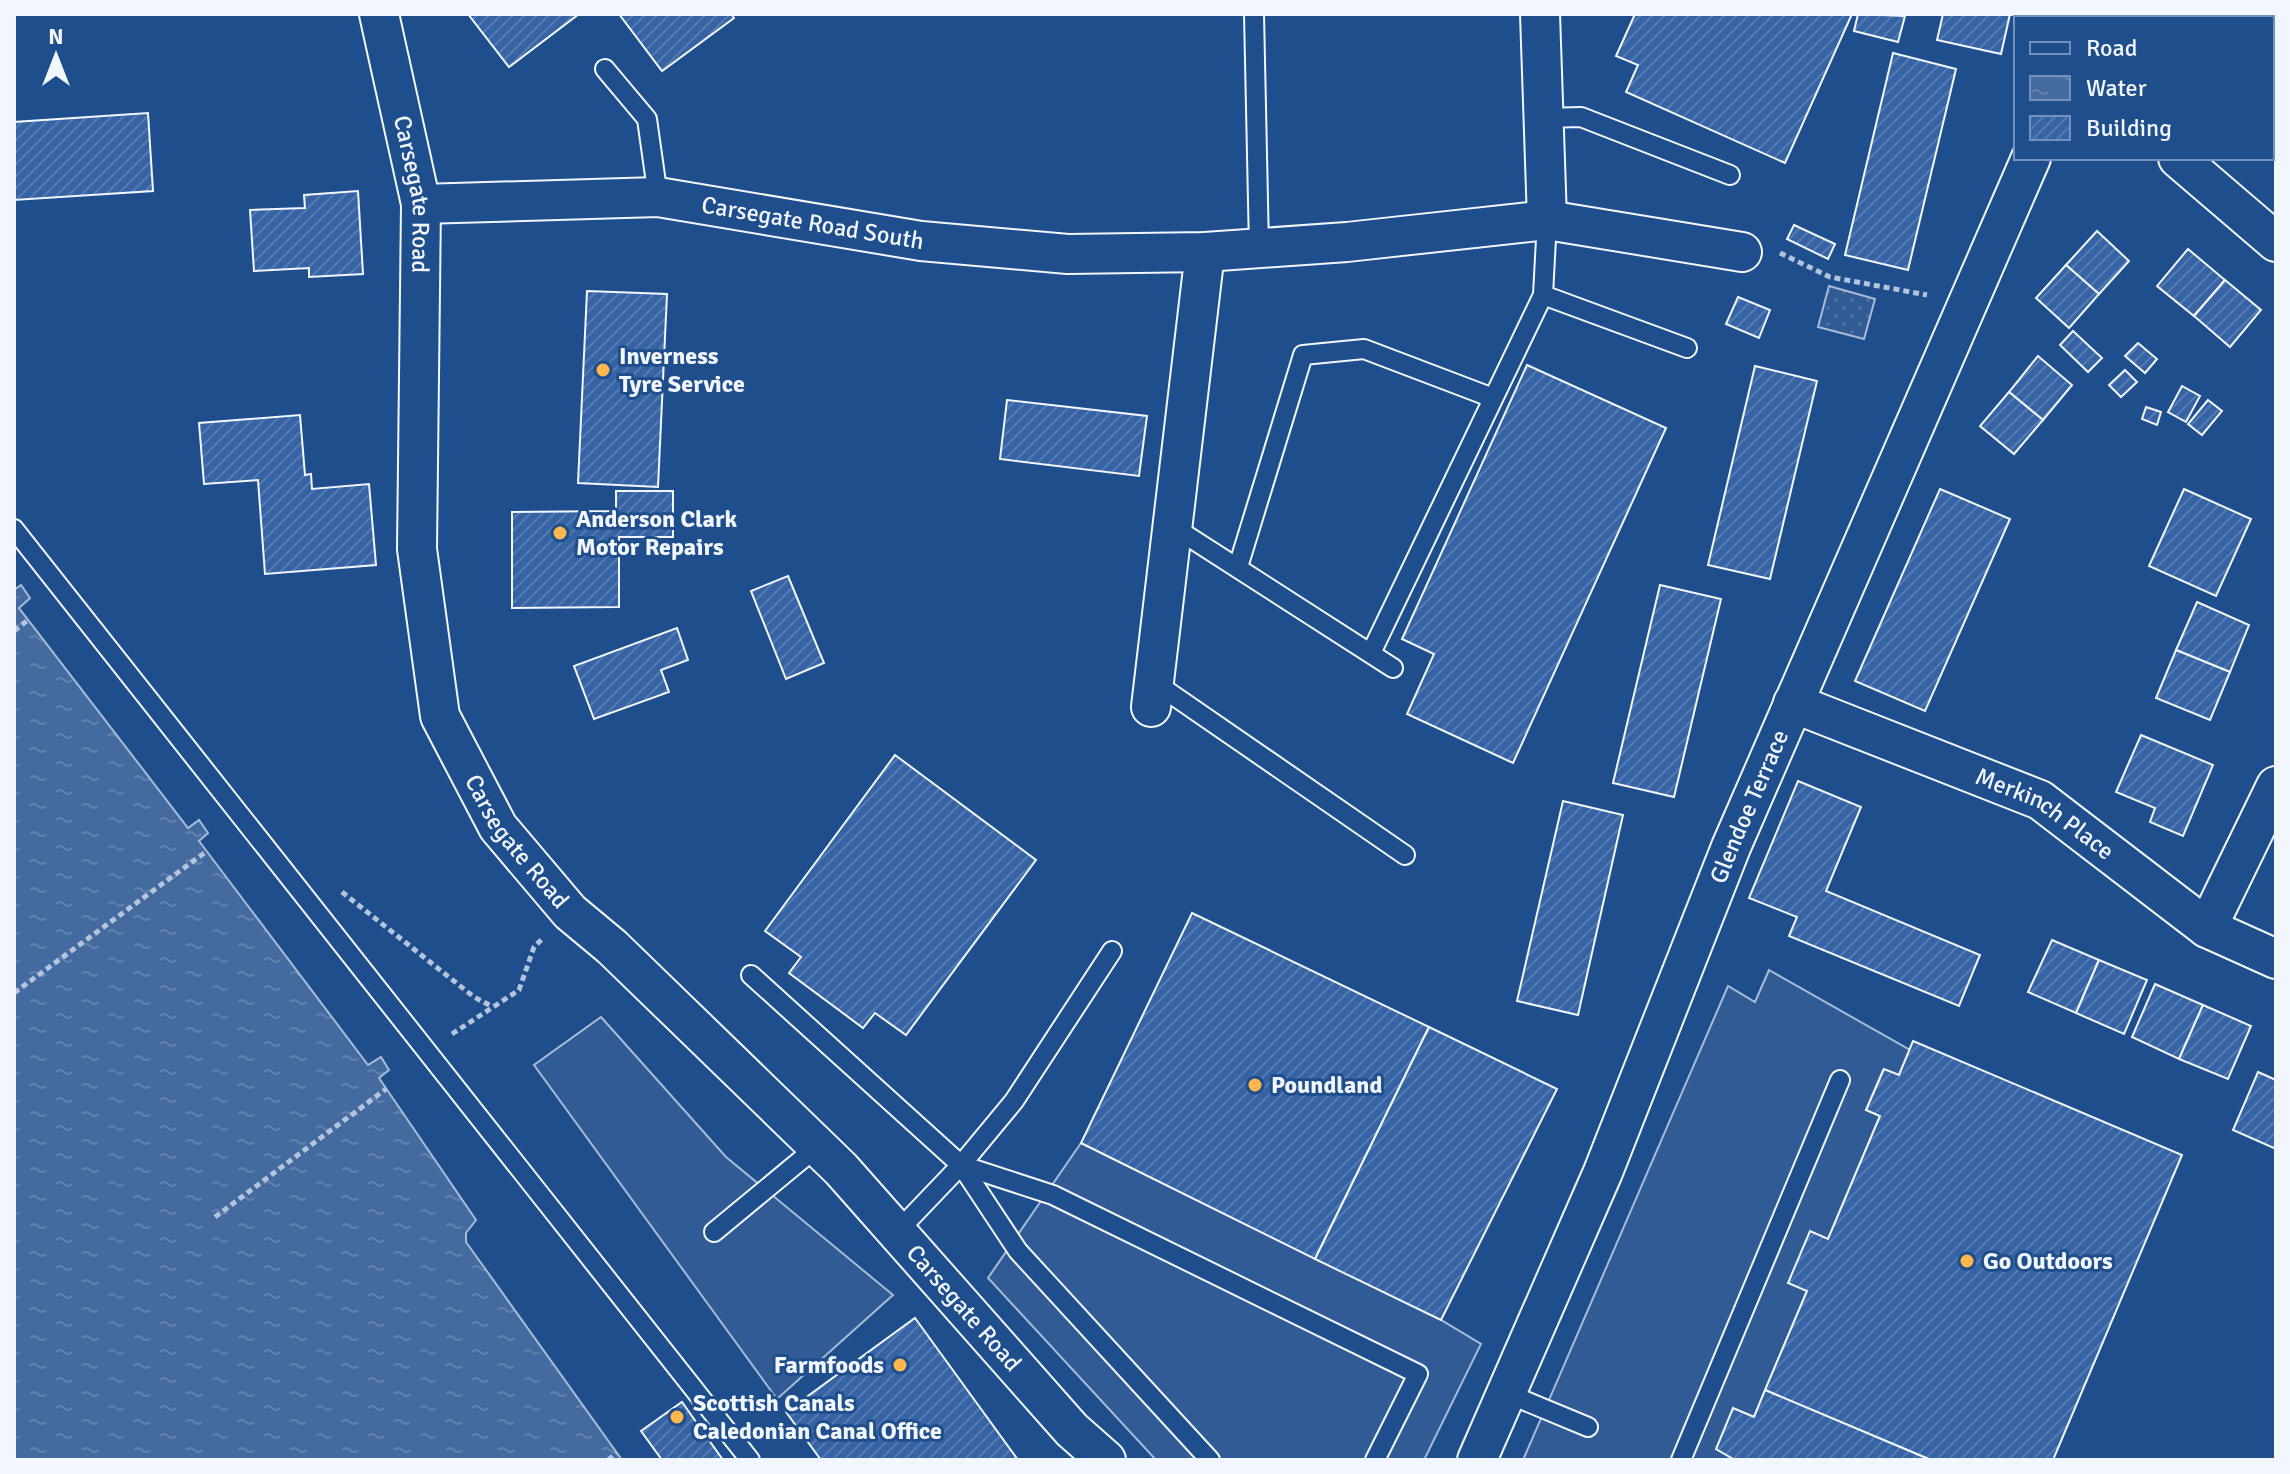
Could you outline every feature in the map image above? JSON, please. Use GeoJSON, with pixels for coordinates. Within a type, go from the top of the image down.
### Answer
{"type":"FeatureCollection","features":[{"type":"Feature","properties":{"kind":"street","name":"Carsegate Road"},"geometry":{"type":"LineString","coordinates":[[379,14],[421,204],[417,549],[440,716],[498,827],[570,912],[612,947],[818,1146],[1072,1430],[1106,1460]]}},
{"type":"Feature","properties":{"kind":"street"},"geometry":{"type":"LineString","coordinates":[[1540,14],[1547,220]]}},
{"type":"Feature","properties":{"kind":"street","name":"Glendoe Terrace"},"geometry":{"type":"LineString","coordinates":[[1477,1460],[1603,1172],[1731,847],[2030,160]]}},
{"type":"Feature","properties":{"kind":"street"},"geometry":{"type":"LineString","coordinates":[[2180,160],[2276,242]]}},
{"type":"Feature","properties":{"kind":"street","name":"Carsegate Road South"},"geometry":{"type":"LineString","coordinates":[[421,204],[658,197],[921,241],[1068,254],[1205,252],[1547,220],[1742,252]]}},
{"type":"Feature","properties":{"kind":"street"},"geometry":{"type":"LineString","coordinates":[[1152,694],[1205,252]]}},
{"type":"Feature","properties":{"kind":"street","name":"Merkinch Place"},"geometry":{"type":"LineString","coordinates":[[1793,703],[2040,800],[2207,928],[2276,959]]}},
{"type":"Feature","properties":{"kind":"street"},"geometry":{"type":"LineString","coordinates":[[2207,928],[2276,786]]}},
{"type":"Feature","properties":{"kind":"lane"},"geometry":{"type":"LineString","coordinates":[[1254,14],[1259,248]]}},
{"type":"Feature","properties":{"kind":"lane"},"geometry":{"type":"LineString","coordinates":[[605,69],[647,119],[658,197]]}},
{"type":"Feature","properties":{"kind":"lane"},"geometry":{"type":"LineString","coordinates":[[1544,118],[1581,117],[1730,175]]}},
{"type":"Feature","properties":{"kind":"lane"},"geometry":{"type":"LineString","coordinates":[[1371,653],[1543,295],[1547,220]]}},
{"type":"Feature","properties":{"kind":"lane"},"geometry":{"type":"LineString","coordinates":[[1543,295],[1687,348]]}},
{"type":"Feature","properties":{"kind":"lane"},"geometry":{"type":"LineString","coordinates":[[1238,567],[1303,355],[1364,349],[1493,398]]}},
{"type":"Feature","properties":{"kind":"lane"},"geometry":{"type":"LineString","coordinates":[[1172,526],[1393,668]]}},
{"type":"Feature","properties":{"kind":"lane"},"geometry":{"type":"LineString","coordinates":[[14,529],[750,1460]]}},
{"type":"Feature","properties":{"kind":"lane"},"geometry":{"type":"LineString","coordinates":[[1152,694],[1405,855]]}},
{"type":"Feature","properties":{"kind":"lane"},"geometry":{"type":"LineString","coordinates":[[897,1232],[961,1165],[1014,1101],[1112,951]]}},
{"type":"Feature","properties":{"kind":"lane"},"geometry":{"type":"LineString","coordinates":[[751,975],[961,1165],[1018,1251],[1210,1460]]}},
{"type":"Feature","properties":{"kind":"lane"},"geometry":{"type":"LineString","coordinates":[[1681,1460],[1840,1080]]}},
{"type":"Feature","properties":{"kind":"lane"},"geometry":{"type":"LineString","coordinates":[[714,1232],[818,1146]]}},
{"type":"Feature","properties":{"kind":"lane"},"geometry":{"type":"LineString","coordinates":[[961,1165],[1053,1195],[1418,1374],[1375,1460]]}},
{"type":"Feature","properties":{"kind":"lane"},"geometry":{"type":"LineString","coordinates":[[1506,1393],[1588,1427]]}},
{"type":"Feature","properties":{"kind":"path"},"geometry":{"type":"LineString","coordinates":[[1742,252],[1768,248],[1830,277],[1968,302]]}},
{"type":"Feature","properties":{"kind":"path"},"geometry":{"type":"LineString","coordinates":[[14,631],[28,620]]}},
{"type":"Feature","properties":{"kind":"path"},"geometry":{"type":"LineString","coordinates":[[14,993],[207,851]]}},
{"type":"Feature","properties":{"kind":"path"},"geometry":{"type":"LineString","coordinates":[[333,886],[378,918],[474,997],[493,1007]]}},
{"type":"Feature","properties":{"kind":"path"},"geometry":{"type":"LineString","coordinates":[[444,1039],[519,990],[534,947],[570,912]]}},
{"type":"Feature","properties":{"kind":"path"},"geometry":{"type":"LineString","coordinates":[[215,1217],[386,1089]]}},
{"type":"Feature","properties":{"kind":"path"},"geometry":{"type":"LineString","coordinates":[[608,1460],[617,1453]]}},
{"type":"Feature","properties":{"kind":"shaded area"},"geometry":{"type":"Polygon","coordinates":[[[1829,286],[1875,299],[1864,339],[1818,327],[1829,286]]]}},
{"type":"Feature","properties":{"kind":"shaded area"},"geometry":{"type":"Polygon","coordinates":[[[1769,970],[1910,1050],[1899,1075],[1883,1070],[1866,1110],[1880,1116],[1828,1239],[1811,1232],[1807,1291],[1754,1417],[1733,1408],[1735,1460],[1523,1460],[1728,986],[1755,1002],[1769,970]]]}},
{"type":"Feature","properties":{"kind":"shaded area"},"geometry":{"type":"Polygon","coordinates":[[[601,1017],[726,1157],[893,1295],[777,1399],[534,1065],[601,1017]]]}},
{"type":"Feature","properties":{"kind":"shaded area"},"geometry":{"type":"Polygon","coordinates":[[[1081,1143],[1441,1320],[1481,1344],[1424,1460],[1156,1460],[988,1278],[1081,1143]]]}},
{"type":"Feature","properties":{"kind":"water"},"geometry":{"type":"Polygon","coordinates":[[[21,585],[30,598],[19,608],[188,828],[199,820],[208,833],[199,841],[368,1065],[381,1057],[389,1070],[379,1078],[476,1220],[466,1233],[466,1242],[622,1460],[14,1460],[14,590],[21,585]]]}},
{"type":"Feature","properties":{"kind":"building"},"geometry":{"type":"Polygon","coordinates":[[[468,14],[579,14],[509,67],[468,14]]]}},
{"type":"Feature","properties":{"kind":"building"},"geometry":{"type":"Polygon","coordinates":[[[619,14],[731,14],[734,18],[662,71],[619,14]]]}},
{"type":"Feature","properties":{"kind":"building"},"geometry":{"type":"Polygon","coordinates":[[[1635,14],[1852,14],[1785,163],[1626,92],[1638,65],[1616,56],[1635,14]]]}},
{"type":"Feature","properties":{"kind":"building"},"geometry":{"type":"Polygon","coordinates":[[[1858,14],[1905,16],[1898,42],[1854,31],[1858,14]]]}},
{"type":"Feature","properties":{"kind":"building"},"geometry":{"type":"Polygon","coordinates":[[[1943,14],[2010,14],[2001,54],[1937,40],[1943,14]]]}},
{"type":"Feature","properties":{"kind":"building"},"geometry":{"type":"Polygon","coordinates":[[[2272,14],[2274,16],[2218,16],[2272,14]]]}},
{"type":"Feature","properties":{"kind":"building"},"geometry":{"type":"Polygon","coordinates":[[[1893,53],[1956,69],[1908,270],[1845,255],[1893,53]]]}},
{"type":"Feature","properties":{"kind":"building"},"geometry":{"type":"Polygon","coordinates":[[[148,113],[153,191],[14,200],[14,122],[148,113]]]}},
{"type":"Feature","properties":{"kind":"building"},"geometry":{"type":"Polygon","coordinates":[[[358,191],[363,274],[309,277],[309,268],[254,271],[250,210],[305,208],[304,195],[358,191]]]}},
{"type":"Feature","properties":{"kind":"building"},"geometry":{"type":"Polygon","coordinates":[[[1794,225],[1835,244],[1828,259],[1787,239],[1794,225]]]}},
{"type":"Feature","properties":{"kind":"building"},"geometry":{"type":"Polygon","coordinates":[[[2097,231],[2129,261],[2099,294],[2066,265],[2097,231]]]}},
{"type":"Feature","properties":{"kind":"building"},"geometry":{"type":"Polygon","coordinates":[[[2188,249],[2225,280],[2194,316],[2157,286],[2188,249]]]}},
{"type":"Feature","properties":{"kind":"building"},"geometry":{"type":"Polygon","coordinates":[[[2066,265],[2099,294],[2069,328],[2036,298],[2066,265]]]}},
{"type":"Feature","properties":{"kind":"building"},"geometry":{"type":"Polygon","coordinates":[[[2225,280],[2261,310],[2230,347],[2194,316],[2225,280]]]}},
{"type":"Feature","properties":{"kind":"building"},"geometry":{"type":"Polygon","coordinates":[[[587,291],[667,294],[658,487],[578,483],[587,291]]]}},
{"type":"Feature","properties":{"kind":"building"},"geometry":{"type":"Polygon","coordinates":[[[1738,297],[1770,310],[1759,338],[1726,324],[1738,297]]]}},
{"type":"Feature","properties":{"kind":"building"},"geometry":{"type":"Polygon","coordinates":[[[2073,331],[2102,358],[2088,372],[2060,345],[2073,331]]]}},
{"type":"Feature","properties":{"kind":"building"},"geometry":{"type":"Polygon","coordinates":[[[2138,343],[2157,359],[2145,373],[2125,356],[2138,343]]]}},
{"type":"Feature","properties":{"kind":"building"},"geometry":{"type":"Polygon","coordinates":[[[2038,356],[2072,385],[2043,420],[2009,392],[2038,356]]]}},
{"type":"Feature","properties":{"kind":"building"},"geometry":{"type":"Polygon","coordinates":[[[1527,365],[1666,428],[1513,763],[1407,714],[1434,654],[1402,639],[1527,365]]]}},
{"type":"Feature","properties":{"kind":"building"},"geometry":{"type":"Polygon","coordinates":[[[1755,366],[1817,381],[1770,579],[1708,565],[1755,366]]]}},
{"type":"Feature","properties":{"kind":"building"},"geometry":{"type":"Polygon","coordinates":[[[2125,370],[2137,382],[2121,397],[2109,385],[2125,370]]]}},
{"type":"Feature","properties":{"kind":"building"},"geometry":{"type":"Polygon","coordinates":[[[2182,386],[2200,396],[2186,422],[2168,412],[2182,386]]]}},
{"type":"Feature","properties":{"kind":"building"},"geometry":{"type":"Polygon","coordinates":[[[2009,392],[2043,420],[2014,454],[1980,426],[2009,392]]]}},
{"type":"Feature","properties":{"kind":"building"},"geometry":{"type":"Polygon","coordinates":[[[1007,400],[1147,416],[1139,476],[1000,459],[1007,400]]]}},
{"type":"Feature","properties":{"kind":"building"},"geometry":{"type":"Polygon","coordinates":[[[2208,400],[2222,411],[2202,435],[2188,424],[2208,400]]]}},
{"type":"Feature","properties":{"kind":"building"},"geometry":{"type":"Polygon","coordinates":[[[2146,407],[2161,412],[2157,425],[2142,419],[2146,407]]]}},
{"type":"Feature","properties":{"kind":"building"},"geometry":{"type":"Polygon","coordinates":[[[300,415],[305,475],[311,474],[312,489],[369,484],[376,565],[265,574],[258,480],[204,484],[199,423],[300,415]]]}},
{"type":"Feature","properties":{"kind":"building"},"geometry":{"type":"Polygon","coordinates":[[[1940,489],[2010,519],[1925,711],[1855,681],[1940,489]]]}},
{"type":"Feature","properties":{"kind":"building"},"geometry":{"type":"Polygon","coordinates":[[[2184,489],[2251,519],[2216,596],[2149,566],[2184,489]]]}},
{"type":"Feature","properties":{"kind":"building"},"geometry":{"type":"Polygon","coordinates":[[[616,491],[673,491],[673,537],[619,537],[619,607],[512,608],[512,512],[616,511],[616,491]]]}},
{"type":"Feature","properties":{"kind":"building"},"geometry":{"type":"Polygon","coordinates":[[[788,576],[824,663],[786,679],[751,591],[788,576]]]}},
{"type":"Feature","properties":{"kind":"building"},"geometry":{"type":"Polygon","coordinates":[[[1660,585],[1721,599],[1674,797],[1613,783],[1660,585]]]}},
{"type":"Feature","properties":{"kind":"building"},"geometry":{"type":"Polygon","coordinates":[[[2197,602],[2249,625],[2230,672],[2176,650],[2197,602]]]}},
{"type":"Feature","properties":{"kind":"building"},"geometry":{"type":"Polygon","coordinates":[[[677,628],[688,660],[661,670],[669,692],[594,719],[574,666],[677,628]]]}},
{"type":"Feature","properties":{"kind":"building"},"geometry":{"type":"Polygon","coordinates":[[[2176,650],[2230,672],[2210,720],[2156,698],[2176,650]]]}},
{"type":"Feature","properties":{"kind":"building"},"geometry":{"type":"Polygon","coordinates":[[[2141,735],[2213,765],[2183,836],[2150,822],[2155,808],[2116,792],[2141,735]]]}},
{"type":"Feature","properties":{"kind":"building"},"geometry":{"type":"Polygon","coordinates":[[[895,755],[1036,860],[906,1035],[875,1013],[863,1028],[789,973],[801,957],[765,931],[895,755]]]}},
{"type":"Feature","properties":{"kind":"building"},"geometry":{"type":"Polygon","coordinates":[[[1798,781],[1861,807],[1826,891],[1980,955],[1959,1006],[1789,936],[1797,917],[1749,898],[1798,781]]]}},
{"type":"Feature","properties":{"kind":"building"},"geometry":{"type":"Polygon","coordinates":[[[1563,801],[1623,815],[1578,1015],[1517,1001],[1563,801]]]}},
{"type":"Feature","properties":{"kind":"building","name":"Poundland"},"geometry":{"type":"Polygon","coordinates":[[[1192,913],[1429,1027],[1315,1259],[1081,1143],[1192,913]]]}},
{"type":"Feature","properties":{"kind":"building"},"geometry":{"type":"Polygon","coordinates":[[[2052,940],[2099,960],[2076,1013],[2028,992],[2052,940]]]}},
{"type":"Feature","properties":{"kind":"building"},"geometry":{"type":"Polygon","coordinates":[[[2099,960],[2147,980],[2124,1034],[2076,1013],[2099,960]]]}},
{"type":"Feature","properties":{"kind":"building"},"geometry":{"type":"Polygon","coordinates":[[[2155,984],[2203,1005],[2179,1059],[2132,1037],[2155,984]]]}},
{"type":"Feature","properties":{"kind":"building"},"geometry":{"type":"Polygon","coordinates":[[[2203,1005],[2251,1026],[2228,1079],[2179,1059],[2203,1005]]]}},
{"type":"Feature","properties":{"kind":"building"},"geometry":{"type":"Polygon","coordinates":[[[1429,1027],[1557,1089],[1441,1320],[1315,1259],[1429,1027]]]}},
{"type":"Feature","properties":{"kind":"building","name":"Go Outdoors"},"geometry":{"type":"Polygon","coordinates":[[[1913,1041],[2182,1155],[2053,1460],[1931,1460],[1765,1390],[1807,1291],[1788,1283],[1810,1231],[1828,1239],[1880,1116],[1866,1110],[1884,1069],[1899,1075],[1913,1041]]]}},
{"type":"Feature","properties":{"kind":"building"},"geometry":{"type":"Polygon","coordinates":[[[2258,1072],[2276,1080],[2276,1149],[2233,1130],[2258,1072]]]}},
{"type":"Feature","properties":{"kind":"building","name":"Farmfoods"},"geometry":{"type":"Polygon","coordinates":[[[915,1318],[1018,1460],[821,1460],[786,1412],[915,1318]]]}},
{"type":"Feature","properties":{"kind":"building"},"geometry":{"type":"Polygon","coordinates":[[[1765,1390],[1931,1460],[1735,1460],[1716,1449],[1733,1408],[1754,1417],[1765,1390]]]}},
{"type":"Feature","properties":{"kind":"building","name":"Scottish Canals Caledonian Canal Office"},"geometry":{"type":"Polygon","coordinates":[[[682,1402],[723,1460],[662,1460],[641,1431],[682,1402]]]}},
{"type":"Feature","properties":{"kind":"place","name":"Inverness Tyre Service"},"geometry":{"type":"Point","coordinates":[603,370]}},
{"type":"Feature","properties":{"kind":"place","name":"Anderson Clark Motor Repairs"},"geometry":{"type":"Point","coordinates":[560,533]}},
{"type":"Feature","properties":{"kind":"place","name":"Poundland"},"geometry":{"type":"Point","coordinates":[1255,1085]}},
{"type":"Feature","properties":{"kind":"place","name":"Go Outdoors"},"geometry":{"type":"Point","coordinates":[1967,1261]}},
{"type":"Feature","properties":{"kind":"place","name":"Farmfoods"},"geometry":{"type":"Point","coordinates":[900,1365]}},
{"type":"Feature","properties":{"kind":"place","name":"Scottish Canals Caledonian Canal Office"},"geometry":{"type":"Point","coordinates":[677,1417]}}]}
